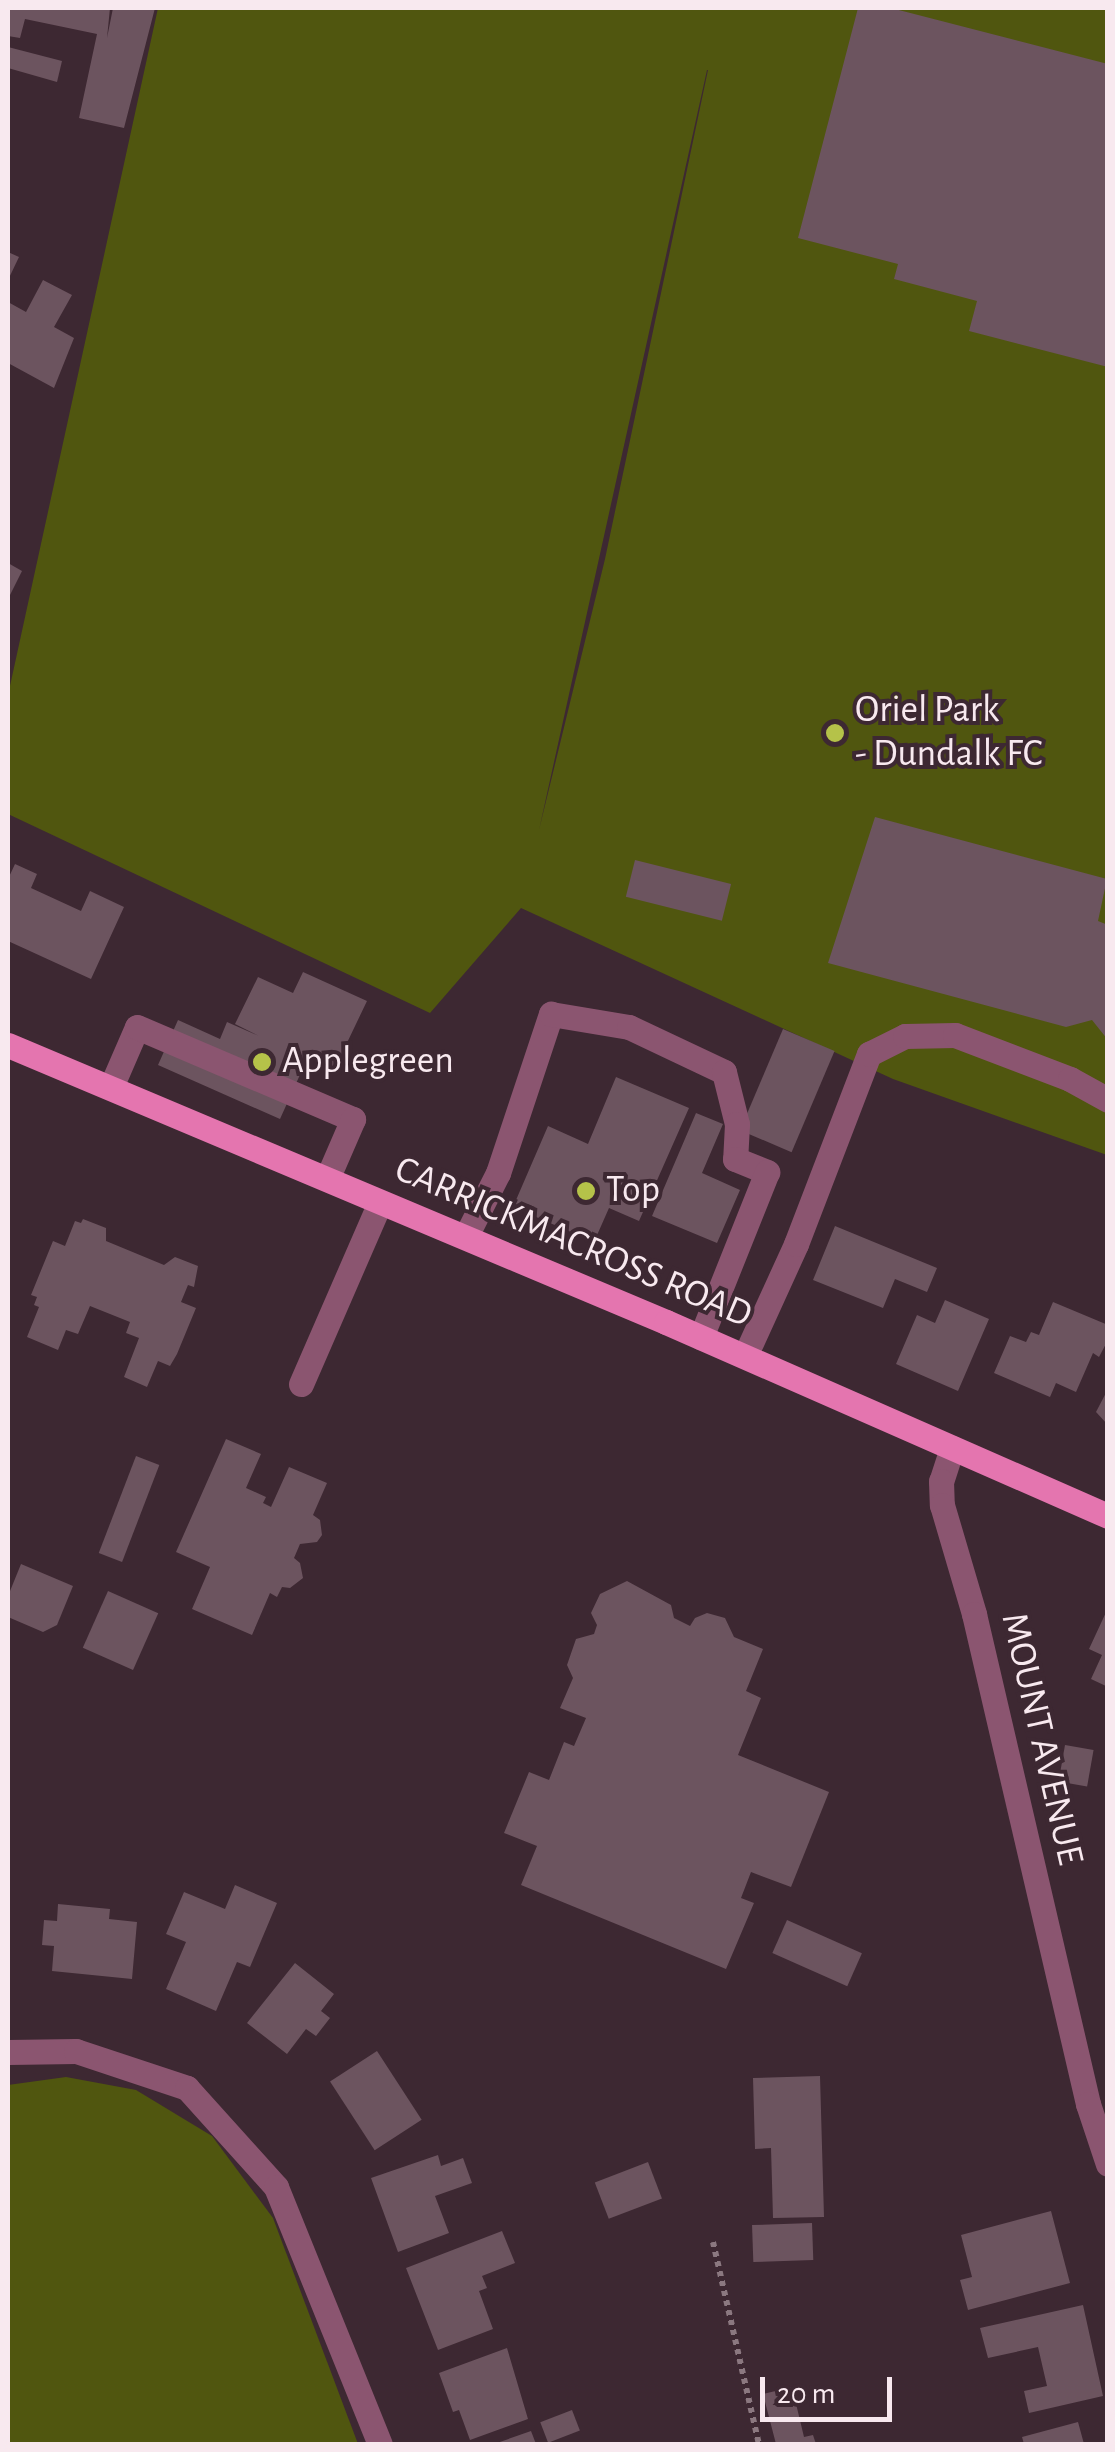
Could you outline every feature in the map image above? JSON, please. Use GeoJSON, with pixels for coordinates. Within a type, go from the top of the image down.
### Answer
{"type":"FeatureCollection","features":[{"type":"Feature","properties":{"kind":"main road","name":"CARRICKMACROSS ROAD"},"geometry":{"type":"LineString","coordinates":[[8,1045],[466,1236],[1108,1516]]}},
{"type":"Feature","properties":{"kind":"street"},"geometry":{"type":"LineString","coordinates":[[466,1236],[498,1173],[550,1014],[630,1027],[724,1072],[737,1124],[735,1159],[767,1172],[701,1337]]}},
{"type":"Feature","properties":{"kind":"street"},"geometry":{"type":"LineString","coordinates":[[111,1087],[137,1027],[173,1042],[352,1120],[327,1179]]}},
{"type":"Feature","properties":{"kind":"street"},"geometry":{"type":"LineString","coordinates":[[745,1356],[796,1244],[870,1054],[906,1036],[954,1035],[1070,1079],[1108,1100]]}},
{"type":"Feature","properties":{"kind":"street"},"geometry":{"type":"LineString","coordinates":[[301,1384],[380,1202]]}},
{"type":"Feature","properties":{"kind":"street","name":"MOUNT AVENUE"},"geometry":{"type":"LineString","coordinates":[[952,1448],[941,1481],[942,1505],[974,1614],[1088,2104],[1108,2164]]}},
{"type":"Feature","properties":{"kind":"street"},"geometry":{"type":"LineString","coordinates":[[8,2052],[76,2051],[187,2088],[276,2187],[380,2444]]}},
{"type":"Feature","properties":{"kind":"path"},"geometry":{"type":"LineString","coordinates":[[713,2242],[759,2444]]}},
{"type":"Feature","properties":{"kind":"green space"},"geometry":{"type":"Polygon","coordinates":[[[158,8],[1107,8],[1107,1155],[893,1079],[521,908],[430,1013],[8,814],[8,695],[158,8]],[[708,70],[539,830],[605,559],[708,70]]]}},
{"type":"Feature","properties":{"kind":"green space"},"geometry":{"type":"Polygon","coordinates":[[[66,2077],[136,2090],[212,2136],[273,2218],[358,2444],[8,2444],[8,2085],[66,2077]]]}},
{"type":"Feature","properties":{"kind":"building"},"geometry":{"type":"Polygon","coordinates":[[[8,8],[110,8],[107,38],[113,8],[155,8],[124,128],[79,118],[97,34],[25,19],[20,38],[8,36],[8,8]]]}},
{"type":"Feature","properties":{"kind":"building"},"geometry":{"type":"Polygon","coordinates":[[[858,8],[891,8],[1108,64],[1108,367],[969,331],[977,301],[894,279],[898,264],[798,238],[858,8]]]}},
{"type":"Feature","properties":{"kind":"building"},"geometry":{"type":"Polygon","coordinates":[[[8,47],[62,61],[57,82],[8,68],[8,47]]]}},
{"type":"Feature","properties":{"kind":"building"},"geometry":{"type":"Polygon","coordinates":[[[8,252],[19,257],[8,280],[8,252]]]}},
{"type":"Feature","properties":{"kind":"building"},"geometry":{"type":"Polygon","coordinates":[[[43,280],[72,295],[54,327],[74,338],[54,388],[8,363],[8,302],[26,312],[43,280]]]}},
{"type":"Feature","properties":{"kind":"building"},"geometry":{"type":"Polygon","coordinates":[[[8,563],[22,571],[8,599],[8,563]]]}},
{"type":"Feature","properties":{"kind":"building"},"geometry":{"type":"Polygon","coordinates":[[[875,817],[1107,879],[1098,921],[1108,925],[1108,1040],[1092,1020],[1066,1027],[828,963],[875,817]]]}},
{"type":"Feature","properties":{"kind":"building"},"geometry":{"type":"Polygon","coordinates":[[[635,860],[731,884],[722,921],[626,897],[635,860]]]}},
{"type":"Feature","properties":{"kind":"building"},"geometry":{"type":"Polygon","coordinates":[[[15,864],[37,874],[31,888],[81,911],[90,891],[124,907],[91,979],[8,941],[8,879],[15,864]]]}},
{"type":"Feature","properties":{"kind":"building"},"geometry":{"type":"Polygon","coordinates":[[[303,972],[367,1001],[334,1070],[308,1057],[280,1119],[158,1065],[178,1020],[220,1039],[227,1022],[259,1036],[235,1024],[258,977],[293,993],[303,972]]]}},
{"type":"Feature","properties":{"kind":"building"},"geometry":{"type":"Polygon","coordinates":[[[783,1029],[835,1051],[792,1152],[740,1130],[783,1029]]]}},
{"type":"Feature","properties":{"kind":"building","name":"Top"},"geometry":{"type":"Polygon","coordinates":[[[616,1077],[689,1108],[639,1221],[609,1208],[594,1242],[513,1207],[548,1126],[588,1144],[616,1077]]]}},
{"type":"Feature","properties":{"kind":"building"},"geometry":{"type":"Polygon","coordinates":[[[696,1113],[723,1124],[702,1173],[740,1190],[717,1243],[652,1216],[696,1113]]]}},
{"type":"Feature","properties":{"kind":"building"},"geometry":{"type":"Polygon","coordinates":[[[83,1219],[106,1228],[106,1241],[164,1265],[175,1257],[198,1266],[194,1287],[188,1285],[181,1302],[196,1308],[177,1354],[170,1366],[158,1361],[147,1387],[124,1377],[139,1338],[126,1333],[130,1322],[90,1306],[78,1334],[66,1330],[58,1350],[27,1337],[39,1307],[34,1305],[37,1297],[31,1295],[53,1241],[65,1246],[75,1221],[81,1223],[83,1219]]]}},
{"type":"Feature","properties":{"kind":"building"},"geometry":{"type":"Polygon","coordinates":[[[835,1226],[937,1268],[927,1292],[895,1279],[883,1308],[813,1280],[835,1226]]]}},
{"type":"Feature","properties":{"kind":"building"},"geometry":{"type":"Polygon","coordinates":[[[945,1300],[989,1319],[958,1391],[896,1364],[917,1315],[935,1323],[945,1300]]]}},
{"type":"Feature","properties":{"kind":"building"},"geometry":{"type":"Polygon","coordinates":[[[1053,1302],[1108,1325],[1108,1340],[1099,1357],[1093,1353],[1076,1392],[1056,1383],[1050,1397],[994,1373],[1010,1336],[1026,1342],[1031,1332],[1039,1335],[1053,1302]]]}},
{"type":"Feature","properties":{"kind":"building"},"geometry":{"type":"Polygon","coordinates":[[[1108,1389],[1108,1425],[1096,1412],[1108,1389]]]}},
{"type":"Feature","properties":{"kind":"building"},"geometry":{"type":"Polygon","coordinates":[[[226,1439],[261,1454],[246,1488],[266,1497],[263,1503],[271,1507],[289,1467],[327,1483],[313,1515],[320,1520],[322,1535],[317,1542],[300,1544],[294,1558],[300,1563],[303,1578],[290,1588],[282,1587],[277,1597],[270,1593],[252,1635],[192,1609],[210,1567],[176,1552],[226,1439]]]}},
{"type":"Feature","properties":{"kind":"building"},"geometry":{"type":"Polygon","coordinates":[[[136,1456],[159,1465],[122,1562],[99,1553],[136,1456]]]}},
{"type":"Feature","properties":{"kind":"building"},"geometry":{"type":"Polygon","coordinates":[[[21,1564],[73,1586],[57,1625],[43,1632],[8,1617],[8,1596],[21,1564]]]}},
{"type":"Feature","properties":{"kind":"building"},"geometry":{"type":"Polygon","coordinates":[[[627,1581],[671,1605],[674,1618],[690,1626],[695,1618],[707,1613],[725,1618],[734,1637],[763,1649],[746,1691],[761,1698],[738,1755],[829,1792],[791,1887],[751,1872],[741,1898],[754,1903],[726,1969],[521,1885],[537,1846],[504,1833],[529,1772],[549,1780],[564,1742],[574,1746],[586,1718],[560,1708],[573,1678],[567,1665],[576,1639],[594,1634],[597,1625],[591,1613],[600,1594],[627,1581]]]}},
{"type":"Feature","properties":{"kind":"building"},"geometry":{"type":"Polygon","coordinates":[[[108,1591],[158,1613],[133,1670],[83,1648],[108,1591]]]}},
{"type":"Feature","properties":{"kind":"building"},"geometry":{"type":"Polygon","coordinates":[[[1108,1608],[1108,1687],[1091,1679],[1102,1655],[1089,1649],[1108,1608]]]}},
{"type":"Feature","properties":{"kind":"building"},"geometry":{"type":"Polygon","coordinates":[[[1065,1745],[1094,1750],[1087,1786],[1059,1781],[1065,1745]]]}},
{"type":"Feature","properties":{"kind":"building"},"geometry":{"type":"Polygon","coordinates":[[[235,1885],[277,1903],[250,1967],[237,1962],[216,2011],[166,1989],[186,1942],[166,1934],[184,1892],[225,1909],[235,1885]]]}},
{"type":"Feature","properties":{"kind":"building"},"geometry":{"type":"Polygon","coordinates":[[[58,1904],[110,1909],[109,1919],[137,1922],[132,1979],[52,1971],[54,1946],[42,1945],[44,1920],[57,1921],[58,1904]]]}},
{"type":"Feature","properties":{"kind":"building"},"geometry":{"type":"Polygon","coordinates":[[[787,1920],[862,1953],[847,1986],[772,1953],[787,1920]]]}},
{"type":"Feature","properties":{"kind":"building"},"geometry":{"type":"Polygon","coordinates":[[[295,1963],[334,1994],[321,2011],[330,2018],[316,2036],[306,2029],[287,2054],[247,2023],[295,1963]]]}},
{"type":"Feature","properties":{"kind":"building"},"geometry":{"type":"Polygon","coordinates":[[[377,2051],[422,2120],[375,2150],[330,2081],[377,2051]]]}},
{"type":"Feature","properties":{"kind":"building"},"geometry":{"type":"Polygon","coordinates":[[[820,2076],[824,2217],[773,2218],[771,2148],[755,2149],[753,2078],[820,2076]]]}},
{"type":"Feature","properties":{"kind":"building"},"geometry":{"type":"Polygon","coordinates":[[[438,2155],[441,2166],[463,2158],[472,2183],[435,2196],[449,2233],[398,2252],[371,2178],[438,2155]]]}},
{"type":"Feature","properties":{"kind":"building"},"geometry":{"type":"Polygon","coordinates":[[[648,2162],[662,2198],[609,2219],[595,2182],[648,2162]]]}},
{"type":"Feature","properties":{"kind":"building"},"geometry":{"type":"Polygon","coordinates":[[[1051,2211],[1070,2283],[968,2310],[960,2280],[972,2277],[961,2235],[1051,2211]]]}},
{"type":"Feature","properties":{"kind":"building"},"geometry":{"type":"Polygon","coordinates":[[[812,2223],[813,2260],[753,2262],[752,2225],[812,2223]]]}},
{"type":"Feature","properties":{"kind":"building"},"geometry":{"type":"Polygon","coordinates":[[[502,2231],[515,2263],[482,2276],[487,2288],[479,2291],[493,2329],[438,2350],[406,2268],[502,2231]]]}},
{"type":"Feature","properties":{"kind":"building"},"geometry":{"type":"Polygon","coordinates":[[[1083,2305],[1103,2396],[1029,2413],[1024,2391],[1047,2386],[1038,2347],[988,2358],[980,2328],[1083,2305]]]}},
{"type":"Feature","properties":{"kind":"building"},"geometry":{"type":"Polygon","coordinates":[[[507,2348],[528,2419],[470,2440],[459,2410],[453,2412],[439,2373],[507,2348]]]}},
{"type":"Feature","properties":{"kind":"building"},"geometry":{"type":"Polygon","coordinates":[[[792,2387],[804,2437],[813,2435],[816,2444],[776,2444],[763,2394],[792,2387]]]}},
{"type":"Feature","properties":{"kind":"building"},"geometry":{"type":"Polygon","coordinates":[[[572,2410],[580,2431],[548,2443],[540,2422],[572,2410]]]}},
{"type":"Feature","properties":{"kind":"building"},"geometry":{"type":"Polygon","coordinates":[[[1078,2422],[1084,2444],[1024,2444],[1022,2437],[1078,2422]]]}},
{"type":"Feature","properties":{"kind":"building"},"geometry":{"type":"Polygon","coordinates":[[[531,2431],[536,2444],[494,2444],[531,2431]]]}},
{"type":"Feature","properties":{"kind":"place","name":"Oriel Park - Dundalk FC"},"geometry":{"type":"Point","coordinates":[835,733]}},
{"type":"Feature","properties":{"kind":"place","name":"Applegreen"},"geometry":{"type":"Point","coordinates":[262,1062]}},
{"type":"Feature","properties":{"kind":"place","name":"Top"},"geometry":{"type":"Point","coordinates":[586,1191]}}]}
